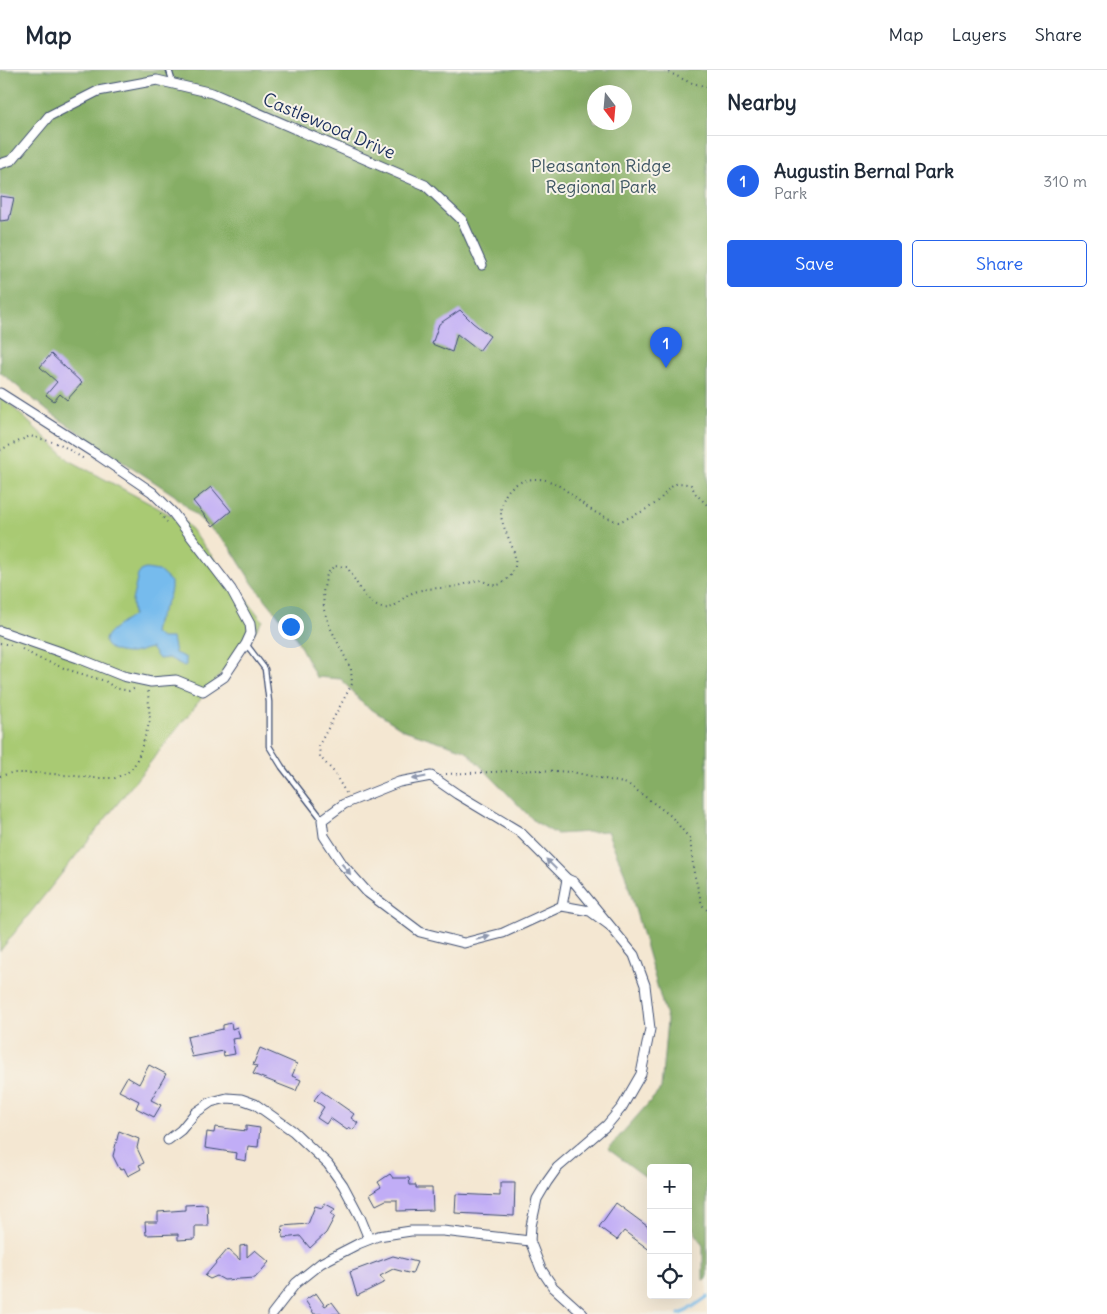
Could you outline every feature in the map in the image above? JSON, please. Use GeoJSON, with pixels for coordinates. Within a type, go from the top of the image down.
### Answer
{"type":"FeatureCollection","features":[{"type":"Feature","properties":{"kind":"street","name":"Castlewood Drive"},"geometry":{"type":"LineString","coordinates":[[0,164],[12,160],[48,116],[98,91],[157,80],[212,93],[425,185],[462,220],[482,265]]}},
{"type":"Feature","properties":{"kind":"street"},"geometry":{"type":"LineString","coordinates":[[0,393],[152,492],[173,513],[231,589],[250,624],[251,633],[224,677],[203,692],[176,680],[151,682],[123,676],[0,631]]}},
{"type":"Feature","properties":{"kind":"street"},"geometry":{"type":"LineString","coordinates":[[583,1314],[553,1287],[541,1269],[530,1241],[531,1226],[537,1199],[557,1168],[607,1125],[622,1108],[641,1074],[650,1029],[645,985],[634,955],[574,882],[567,879],[520,832],[431,776],[399,782],[350,801],[322,820],[324,836],[343,865],[367,892],[420,932],[464,943],[503,933],[562,906],[590,911],[608,924]]}},
{"type":"Feature","properties":{"kind":"street"},"geometry":{"type":"LineString","coordinates":[[562,906],[567,879]]}},
{"type":"Feature","properties":{"kind":"street"},"geometry":{"type":"LineString","coordinates":[[168,1140],[181,1130],[195,1113],[211,1102],[227,1098],[241,1099],[255,1104],[293,1131],[328,1164],[343,1185],[369,1239]]}},
{"type":"Feature","properties":{"kind":"street"},"geometry":{"type":"LineString","coordinates":[[272,1314],[296,1283],[321,1263],[378,1236],[411,1231],[443,1231],[530,1241]]}},
{"type":"Feature","properties":{"kind":"lane"},"geometry":{"type":"LineString","coordinates":[[169,70],[173,84]]}},
{"type":"Feature","properties":{"kind":"lane"},"geometry":{"type":"LineString","coordinates":[[246,644],[265,669],[269,702],[269,746],[282,767],[322,820]]}},
{"type":"Feature","properties":{"kind":"path"},"geometry":{"type":"LineString","coordinates":[[664,70],[689,82],[707,87]]}},
{"type":"Feature","properties":{"kind":"path"},"geometry":{"type":"LineString","coordinates":[[0,450],[30,436],[60,444],[88,460]]}},
{"type":"Feature","properties":{"kind":"path"},"geometry":{"type":"LineString","coordinates":[[350,801],[340,782],[320,757],[319,745],[352,684],[351,669],[330,627],[324,610],[322,592],[326,574],[334,566],[347,567],[368,600],[379,607],[398,605],[408,595],[421,590],[451,588],[481,580],[492,586],[501,584],[508,579],[515,567],[515,555],[501,514],[503,501],[510,488],[524,481],[537,478],[555,482],[590,509],[618,522],[658,502],[675,484],[684,483],[691,485],[696,494],[707,505]]}},
{"type":"Feature","properties":{"kind":"path"},"geometry":{"type":"LineString","coordinates":[[158,513],[172,527]]}},
{"type":"Feature","properties":{"kind":"path"},"geometry":{"type":"LineString","coordinates":[[0,643],[19,647],[46,661],[105,681],[116,688],[129,691],[141,686],[148,692],[150,722],[134,766],[127,773],[116,778],[43,773],[0,776]]}},
{"type":"Feature","properties":{"kind":"path"},"geometry":{"type":"LineString","coordinates":[[431,776],[537,770],[572,772],[628,784],[671,816],[690,838],[694,873],[702,905],[707,910]]}},
{"type":"Feature","properties":{"kind":"green space","name":"Pleasanton Ridge Regional Park"},"geometry":{"type":"Polygon","coordinates":[[[0,70],[707,70],[707,1279],[703,1280],[703,1246],[692,1227],[692,1164],[647,1164],[647,1178],[608,1149],[661,1089],[667,1020],[625,874],[607,831],[556,834],[534,821],[465,750],[404,730],[363,704],[341,679],[316,677],[295,636],[253,584],[229,546],[174,495],[50,413],[0,372],[0,70]]]}},
{"type":"Feature","properties":{"kind":"green space"},"geometry":{"type":"Polygon","coordinates":[[[0,395],[69,460],[186,523],[263,621],[0,951],[0,395]]]}},
{"type":"Feature","properties":{"kind":"water"},"geometry":{"type":"Polygon","coordinates":[[[142,570],[159,571],[171,582],[167,601],[155,626],[154,633],[161,638],[172,638],[175,653],[186,658],[186,665],[184,666],[169,658],[159,659],[151,648],[128,653],[112,650],[105,643],[105,639],[110,632],[133,615],[132,601],[138,575],[142,570]]]}},
{"type":"Feature","properties":{"kind":"building"},"geometry":{"type":"Polygon","coordinates":[[[0,196],[14,198],[9,220],[0,221],[0,196]]]}},
{"type":"Feature","properties":{"kind":"building"},"geometry":{"type":"Polygon","coordinates":[[[460,310],[490,336],[479,351],[457,334],[452,352],[432,344],[439,324],[460,310]]]}},
{"type":"Feature","properties":{"kind":"building"},"geometry":{"type":"Polygon","coordinates":[[[51,354],[82,383],[67,400],[60,394],[54,401],[46,395],[57,382],[40,367],[51,354]]]}},
{"type":"Feature","properties":{"kind":"building"},"geometry":{"type":"Polygon","coordinates":[[[211,487],[231,511],[213,526],[193,501],[211,487]]]}},
{"type":"Feature","properties":{"kind":"building"},"geometry":{"type":"Polygon","coordinates":[[[231,1023],[232,1029],[237,1027],[240,1038],[232,1039],[235,1054],[224,1056],[223,1051],[192,1057],[187,1037],[223,1029],[223,1025],[231,1023]]]}},
{"type":"Feature","properties":{"kind":"building"},"geometry":{"type":"Polygon","coordinates":[[[260,1048],[297,1064],[292,1076],[301,1080],[296,1091],[253,1074],[257,1066],[253,1065],[260,1048]]]}},
{"type":"Feature","properties":{"kind":"building"},"geometry":{"type":"Polygon","coordinates":[[[149,1065],[166,1074],[151,1100],[161,1105],[154,1117],[136,1108],[139,1101],[119,1091],[127,1077],[139,1084],[149,1065]]]}},
{"type":"Feature","properties":{"kind":"building"},"geometry":{"type":"Polygon","coordinates":[[[321,1091],[354,1114],[351,1118],[358,1123],[353,1130],[349,1127],[347,1130],[330,1118],[326,1124],[317,1118],[324,1107],[314,1100],[321,1091]]]}},
{"type":"Feature","properties":{"kind":"building"},"geometry":{"type":"Polygon","coordinates":[[[246,1126],[260,1128],[258,1147],[248,1146],[246,1161],[236,1159],[237,1153],[205,1148],[207,1132],[214,1133],[215,1127],[246,1131],[246,1126]]]}},
{"type":"Feature","properties":{"kind":"building"},"geometry":{"type":"Polygon","coordinates":[[[119,1131],[139,1139],[137,1148],[144,1163],[139,1165],[141,1169],[128,1176],[124,1168],[120,1170],[113,1156],[119,1131]]]}},
{"type":"Feature","properties":{"kind":"building"},"geometry":{"type":"Polygon","coordinates":[[[390,1174],[393,1178],[409,1178],[410,1185],[416,1185],[416,1188],[432,1188],[433,1210],[397,1211],[397,1200],[386,1200],[376,1205],[370,1194],[381,1187],[378,1182],[390,1174]]]}},
{"type":"Feature","properties":{"kind":"building"},"geometry":{"type":"Polygon","coordinates":[[[500,1183],[515,1183],[514,1216],[455,1213],[456,1194],[500,1196],[500,1183]]]}},
{"type":"Feature","properties":{"kind":"building"},"geometry":{"type":"Polygon","coordinates":[[[324,1203],[335,1209],[331,1214],[335,1216],[326,1233],[310,1248],[300,1236],[283,1238],[282,1226],[308,1224],[315,1206],[322,1208],[324,1203]]]}},
{"type":"Feature","properties":{"kind":"building"},"geometry":{"type":"Polygon","coordinates":[[[616,1203],[647,1226],[647,1248],[624,1231],[617,1240],[599,1227],[616,1203]]]}},
{"type":"Feature","properties":{"kind":"building"},"geometry":{"type":"Polygon","coordinates":[[[207,1204],[208,1226],[195,1226],[195,1239],[178,1240],[178,1234],[146,1235],[145,1222],[158,1222],[158,1212],[185,1210],[185,1205],[207,1204]]]}},
{"type":"Feature","properties":{"kind":"building"},"geometry":{"type":"Polygon","coordinates":[[[247,1245],[247,1257],[255,1250],[269,1262],[255,1278],[224,1280],[217,1276],[210,1279],[205,1276],[228,1249],[240,1260],[240,1246],[247,1245]]]}},
{"type":"Feature","properties":{"kind":"building"},"geometry":{"type":"Polygon","coordinates":[[[393,1256],[417,1262],[412,1274],[393,1269],[380,1276],[385,1282],[357,1296],[350,1272],[393,1256]]]}},
{"type":"Feature","properties":{"kind":"building"},"geometry":{"type":"Polygon","coordinates":[[[316,1293],[325,1306],[332,1302],[341,1314],[314,1314],[305,1300],[316,1293]]]}},
{"type":"Feature","properties":{"kind":"waterway"},"geometry":{"type":"LineString","coordinates":[[679,1314],[687,1311],[707,1297]]}},
{"type":"Feature","properties":{"kind":"place","name":"Augustin Bernal Park"},"geometry":{"type":"Point","coordinates":[666,368]}}]}
